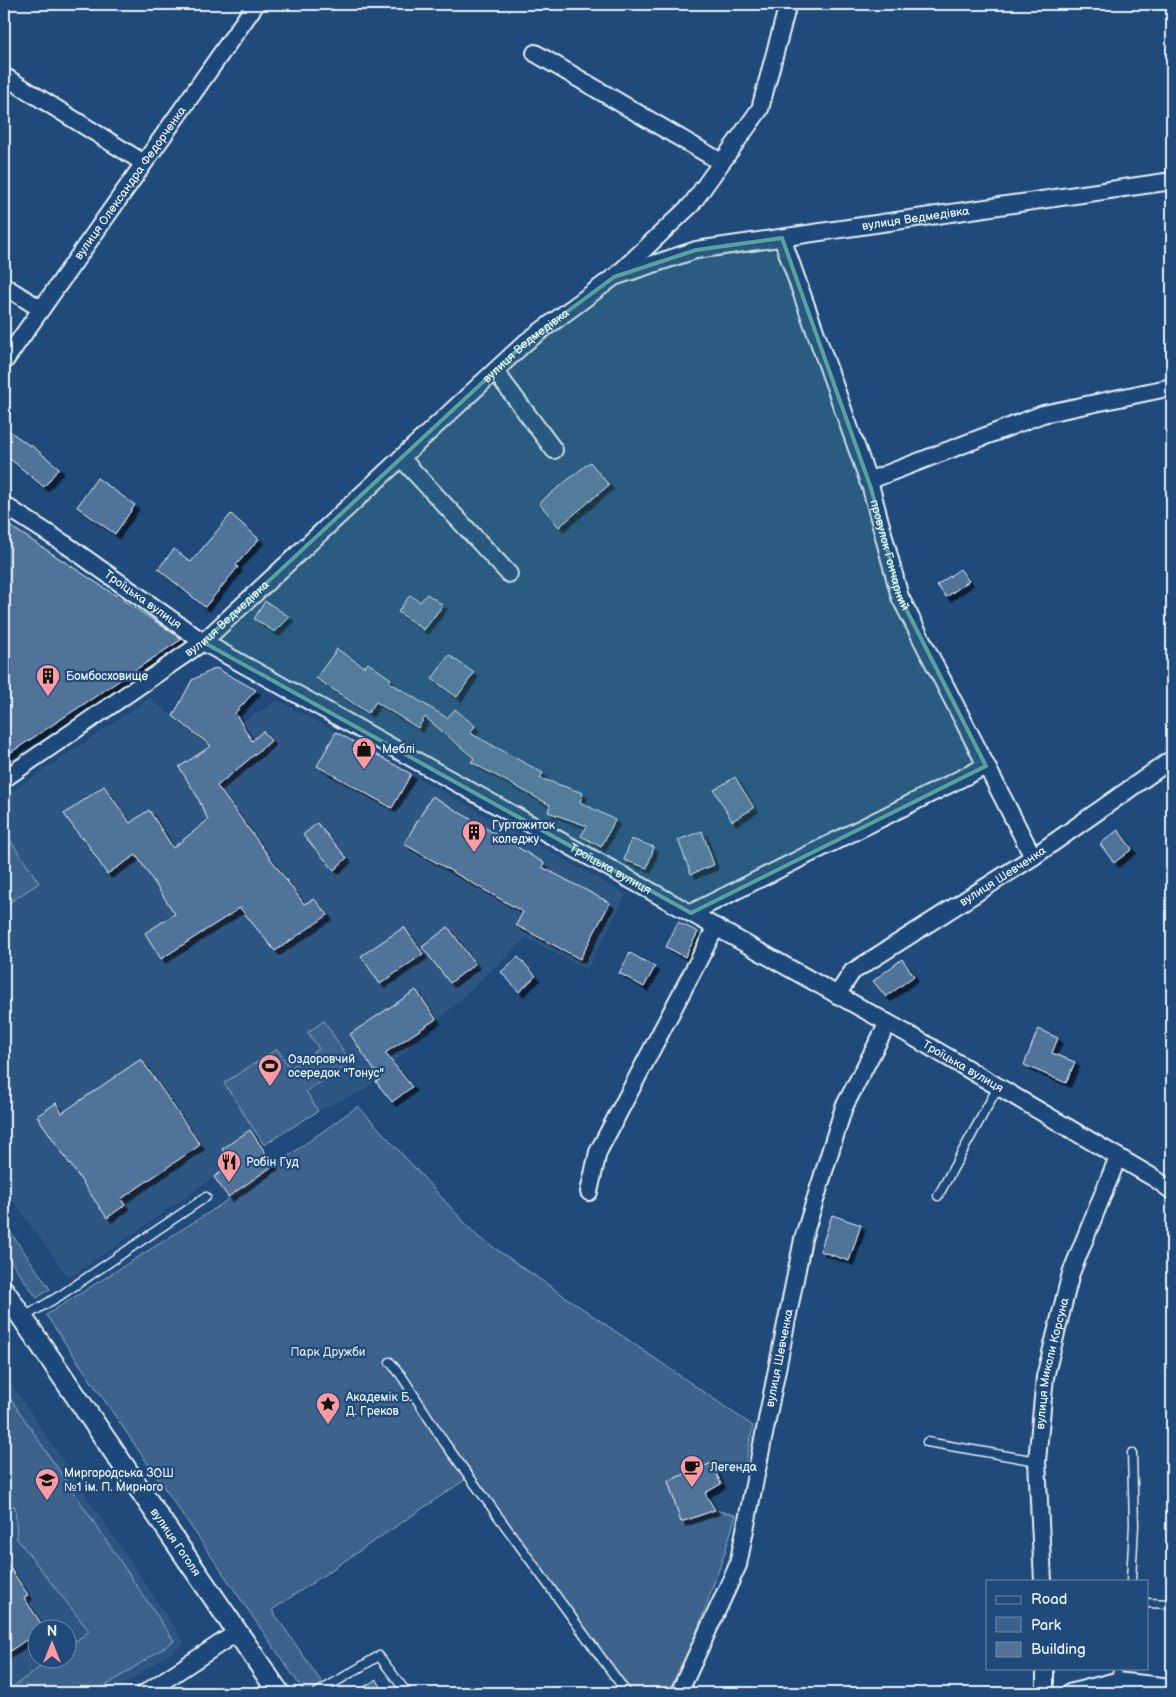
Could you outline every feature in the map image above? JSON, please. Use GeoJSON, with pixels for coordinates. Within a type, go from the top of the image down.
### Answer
{"type":"FeatureCollection","features":[{"type":"Feature","properties":{"kind":"street","name":"вулиця Олександра Федорченка"},"geometry":{"type":"LineString","coordinates":[[4,362],[256,4]]}},
{"type":"Feature","properties":{"kind":"street"},"geometry":{"type":"LineString","coordinates":[[614,277],[691,205],[760,109],[788,4]]}},
{"type":"Feature","properties":{"kind":"street"},"geometry":{"type":"LineString","coordinates":[[535,53],[721,162]]}},
{"type":"Feature","properties":{"kind":"street"},"geometry":{"type":"LineString","coordinates":[[4,76],[144,163]]}},
{"type":"Feature","properties":{"kind":"street","name":"вулиця Ведмедівка"},"geometry":{"type":"LineString","coordinates":[[4,779],[203,642],[526,342],[614,277],[696,250],[1172,181]]}},
{"type":"Feature","properties":{"kind":"street","name":"провулок Гончарний"},"geometry":{"type":"LineString","coordinates":[[782,238],[868,480],[900,597],[1033,857]]}},
{"type":"Feature","properties":{"kind":"street"},"geometry":{"type":"LineString","coordinates":[[4,286],[41,309]]}},
{"type":"Feature","properties":{"kind":"street"},"geometry":{"type":"LineString","coordinates":[[494,371],[554,450]]}},
{"type":"Feature","properties":{"kind":"street"},"geometry":{"type":"LineString","coordinates":[[868,480],[1044,414],[1172,387]]}},
{"type":"Feature","properties":{"kind":"street"},"geometry":{"type":"LineString","coordinates":[[401,458],[509,574]]}},
{"type":"Feature","properties":{"kind":"street","name":"Троїцька вулиця"},"geometry":{"type":"LineString","coordinates":[[4,505],[68,546],[203,642],[837,995],[1172,1190]]}},
{"type":"Feature","properties":{"kind":"street","name":"вулиця Шевченка"},"geometry":{"type":"LineString","coordinates":[[837,995],[852,972],[1033,857],[1172,758]]}},
{"type":"Feature","properties":{"kind":"street"},"geometry":{"type":"LineString","coordinates":[[691,913],[986,766]]}},
{"type":"Feature","properties":{"kind":"street"},"geometry":{"type":"LineString","coordinates":[[589,1192],[598,1152],[716,927]]}},
{"type":"Feature","properties":{"kind":"street","name":"вулиця Шевченка"},"geometry":{"type":"LineString","coordinates":[[679,1693],[738,1565],[804,1240],[844,1107],[888,1024]]}},
{"type":"Feature","properties":{"kind":"street","name":"вулиця Миколи Корсуна"},"geometry":{"type":"LineString","coordinates":[[1043,1580],[1037,1461],[1044,1377],[1068,1283],[1118,1157]]}},
{"type":"Feature","properties":{"kind":"street","name":"вулиця Гоголя"},"geometry":{"type":"LineString","coordinates":[[4,1292],[236,1633],[279,1693]]}},
{"type":"Feature","properties":{"kind":"street"},"geometry":{"type":"LineString","coordinates":[[145,1693],[236,1633]]}},
{"type":"Feature","properties":{"kind":"street"},"geometry":{"type":"LineString","coordinates":[[1045,1670],[1045,1693]]}},
{"type":"Feature","properties":{"kind":"street"},"geometry":{"type":"LineString","coordinates":[[1078,1692],[1117,1675],[1172,1687]]}},
{"type":"Feature","properties":{"kind":"lane"},"geometry":{"type":"LineString","coordinates":[[938,1196],[998,1087]]}},
{"type":"Feature","properties":{"kind":"lane"},"geometry":{"type":"LineString","coordinates":[[22,1318],[61,1295],[206,1197]]}},
{"type":"Feature","properties":{"kind":"lane"},"geometry":{"type":"LineString","coordinates":[[390,1362],[401,1375],[448,1446],[627,1693]]}},
{"type":"Feature","properties":{"kind":"lane"},"geometry":{"type":"LineString","coordinates":[[927,1442],[1037,1461]]}},
{"type":"Feature","properties":{"kind":"lane"},"geometry":{"type":"LineString","coordinates":[[1131,1580],[1134,1525],[1132,1453]]}},
{"type":"Feature","properties":{"kind":"lane"},"geometry":{"type":"LineString","coordinates":[[1148,1603],[1172,1604]]}},
{"type":"Feature","properties":{"kind":"lane"},"geometry":{"type":"LineString","coordinates":[[318,1693],[379,1656],[407,1693]]}},
{"type":"Feature","properties":{"kind":"highlighted area"},"geometry":{"type":"Polygon","coordinates":[[[782,238],[871,488],[900,597],[986,766],[691,913],[203,642],[526,342],[614,277],[696,250],[782,238]]]}},
{"type":"Feature","properties":{"kind":"shaded area"},"geometry":{"type":"Polygon","coordinates":[[[150,698],[207,743],[278,700],[336,732],[317,766],[391,808],[411,774],[626,894],[587,970],[526,938],[363,1091],[318,1111],[264,1145],[254,1129],[250,1130],[223,1149],[233,1164],[69,1278],[4,1189],[4,797],[150,698]]]}},
{"type":"Feature","properties":{"kind":"shaded area","name":"Миргородська ЗОШ №1 ім. П. Мирного"},"geometry":{"type":"Polygon","coordinates":[[[4,1373],[185,1643],[112,1693],[4,1693],[4,1373]]]}},
{"type":"Feature","properties":{"kind":"green space"},"geometry":{"type":"Polygon","coordinates":[[[4,831],[39,883],[4,906],[4,831]]]}},
{"type":"Feature","properties":{"kind":"green space","name":"Оздоровчий осередок \"Тонус\""},"geometry":{"type":"Polygon","coordinates":[[[324,1021],[351,1063],[306,1091],[318,1111],[264,1145],[224,1083],[277,1049],[290,1068],[319,1049],[308,1032],[324,1021]]]}},
{"type":"Feature","properties":{"kind":"green space","name":"Парк Дружби"},"geometry":{"type":"Polygon","coordinates":[[[358,1106],[477,1236],[753,1426],[744,1472],[712,1463],[668,1481],[681,1522],[715,1510],[736,1515],[725,1552],[675,1693],[630,1693],[469,1477],[272,1610],[329,1693],[305,1693],[46,1315],[216,1208],[358,1106]]]}},
{"type":"Feature","properties":{"kind":"green space"},"geometry":{"type":"Polygon","coordinates":[[[4,1223],[50,1289],[37,1298],[4,1252],[4,1223]]]}},
{"type":"Feature","properties":{"kind":"green space","name":"Миргородська ЗОШ №1 ім. П. Мирного"},"geometry":{"type":"Polygon","coordinates":[[[4,1389],[174,1641],[95,1693],[4,1693],[36,1670],[78,1670],[78,1639],[89,1631],[17,1539],[15,1506],[4,1507],[4,1389]]]}},
{"type":"Feature","properties":{"kind":"building"},"geometry":{"type":"Polygon","coordinates":[[[4,427],[31,445],[59,468],[44,487],[4,454],[4,427]]]}},
{"type":"Feature","properties":{"kind":"building"},"geometry":{"type":"Polygon","coordinates":[[[590,462],[609,485],[559,527],[539,503],[590,462]]]}},
{"type":"Feature","properties":{"kind":"building"},"geometry":{"type":"Polygon","coordinates":[[[97,478],[135,505],[115,534],[77,507],[97,478]]]}},
{"type":"Feature","properties":{"kind":"building"},"geometry":{"type":"Polygon","coordinates":[[[231,514],[259,539],[236,565],[238,567],[205,607],[158,569],[174,549],[191,562],[231,514]]]}},
{"type":"Feature","properties":{"kind":"building","name":"Бомбосховище"},"geometry":{"type":"Polygon","coordinates":[[[4,522],[182,639],[4,757],[4,522]]]}},
{"type":"Feature","properties":{"kind":"building"},"geometry":{"type":"Polygon","coordinates":[[[960,569],[969,581],[946,597],[937,585],[960,569]]]}},
{"type":"Feature","properties":{"kind":"building"},"geometry":{"type":"Polygon","coordinates":[[[427,594],[443,605],[424,630],[398,612],[410,595],[420,602],[427,594]]]}},
{"type":"Feature","properties":{"kind":"building"},"geometry":{"type":"Polygon","coordinates":[[[265,601],[290,617],[275,632],[254,619],[265,601]]]}},
{"type":"Feature","properties":{"kind":"building"},"geometry":{"type":"Polygon","coordinates":[[[337,649],[364,667],[368,663],[391,679],[389,682],[447,718],[455,709],[475,726],[470,733],[543,773],[540,778],[583,793],[580,802],[615,820],[601,847],[581,836],[587,826],[548,812],[550,805],[471,762],[474,758],[425,717],[418,728],[376,702],[368,713],[316,678],[337,649]]]}},
{"type":"Feature","properties":{"kind":"building"},"geometry":{"type":"Polygon","coordinates":[[[449,655],[474,673],[457,697],[432,679],[449,655]]]}},
{"type":"Feature","properties":{"kind":"building"},"geometry":{"type":"Polygon","coordinates":[[[216,668],[256,690],[235,713],[252,741],[263,731],[271,741],[217,786],[304,904],[314,899],[328,915],[275,951],[240,908],[161,959],[145,933],[175,914],[136,855],[107,874],[83,837],[82,839],[64,814],[104,786],[130,823],[149,810],[173,848],[208,820],[197,796],[179,767],[211,746],[173,716],[192,680],[216,668]]]}},
{"type":"Feature","properties":{"kind":"building","name":"Меблі"},"geometry":{"type":"Polygon","coordinates":[[[336,732],[411,774],[392,808],[317,766],[336,732]]]}},
{"type":"Feature","properties":{"kind":"building"},"geometry":{"type":"Polygon","coordinates":[[[735,777],[754,808],[732,821],[714,790],[735,777]]]}},
{"type":"Feature","properties":{"kind":"building"},"geometry":{"type":"Polygon","coordinates":[[[432,796],[544,863],[542,867],[610,903],[580,959],[516,925],[523,912],[404,844],[432,796]]]}},
{"type":"Feature","properties":{"kind":"building"},"geometry":{"type":"Polygon","coordinates":[[[317,823],[347,858],[334,870],[303,835],[317,823]]]}},
{"type":"Feature","properties":{"kind":"building"},"geometry":{"type":"Polygon","coordinates":[[[1118,830],[1132,849],[1114,863],[1100,844],[1118,830]]]}},
{"type":"Feature","properties":{"kind":"building"},"geometry":{"type":"Polygon","coordinates":[[[702,831],[714,865],[691,874],[678,840],[702,831]]]}},
{"type":"Feature","properties":{"kind":"building"},"geometry":{"type":"Polygon","coordinates":[[[631,839],[654,847],[647,868],[624,860],[631,839]]]}},
{"type":"Feature","properties":{"kind":"building"},"geometry":{"type":"Polygon","coordinates":[[[678,922],[698,932],[685,957],[666,947],[678,922]]]}},
{"type":"Feature","properties":{"kind":"building"},"geometry":{"type":"Polygon","coordinates":[[[404,927],[423,954],[380,984],[361,956],[404,927]]]}},
{"type":"Feature","properties":{"kind":"building"},"geometry":{"type":"Polygon","coordinates":[[[448,927],[475,964],[450,983],[422,947],[448,927]]]}},
{"type":"Feature","properties":{"kind":"building"},"geometry":{"type":"Polygon","coordinates":[[[630,953],[655,967],[644,987],[619,973],[630,953]]]}},
{"type":"Feature","properties":{"kind":"building"},"geometry":{"type":"Polygon","coordinates":[[[518,957],[536,976],[519,992],[501,972],[518,957]]]}},
{"type":"Feature","properties":{"kind":"building"},"geometry":{"type":"Polygon","coordinates":[[[902,959],[914,976],[886,997],[873,981],[902,959]]]}},
{"type":"Feature","properties":{"kind":"building"},"geometry":{"type":"Polygon","coordinates":[[[416,990],[436,1019],[385,1053],[412,1087],[392,1102],[376,1082],[380,1079],[350,1034],[416,990]]]}},
{"type":"Feature","properties":{"kind":"building"},"geometry":{"type":"Polygon","coordinates":[[[1038,1029],[1058,1038],[1052,1053],[1075,1062],[1066,1083],[1024,1065],[1038,1029]]]}},
{"type":"Feature","properties":{"kind":"building"},"geometry":{"type":"Polygon","coordinates":[[[141,1059],[200,1145],[121,1199],[125,1205],[107,1218],[37,1116],[56,1103],[62,1113],[141,1059]]]}},
{"type":"Feature","properties":{"kind":"building"},"geometry":{"type":"Polygon","coordinates":[[[250,1130],[274,1165],[228,1197],[214,1177],[233,1164],[222,1149],[250,1130]]]}},
{"type":"Feature","properties":{"kind":"building"},"geometry":{"type":"Polygon","coordinates":[[[832,1215],[861,1225],[849,1261],[820,1251],[832,1215]]]}},
{"type":"Feature","properties":{"kind":"building","name":"Легенда"},"geometry":{"type":"Polygon","coordinates":[[[712,1463],[721,1484],[705,1493],[715,1510],[681,1522],[668,1481],[712,1463]]]}},
{"type":"Feature","properties":{"kind":"building"},"geometry":{"type":"Polygon","coordinates":[[[4,1559],[28,1595],[24,1598],[39,1620],[28,1620],[28,1639],[4,1655],[4,1559]]]}},
{"type":"Feature","properties":{"kind":"building"},"geometry":{"type":"Polygon","coordinates":[[[376,1679],[386,1693],[355,1693],[376,1679]]]}},
{"type":"Feature","properties":{"kind":"place","name":"Бомбосховище"},"geometry":{"type":"Point","coordinates":[48,697]}},
{"type":"Feature","properties":{"kind":"place","name":"Меблі"},"geometry":{"type":"Point","coordinates":[364,770]}},
{"type":"Feature","properties":{"kind":"place","name":"Гуртожиток коледжу"},"geometry":{"type":"Point","coordinates":[474,853]}},
{"type":"Feature","properties":{"kind":"place","name":"Оздоровчий осередок \"Тонус\""},"geometry":{"type":"Point","coordinates":[270,1087]}},
{"type":"Feature","properties":{"kind":"place","name":"Робін Гуд"},"geometry":{"type":"Point","coordinates":[229,1183]}},
{"type":"Feature","properties":{"kind":"place","name":"Академік Б. Д. Греков"},"geometry":{"type":"Point","coordinates":[328,1425]}},
{"type":"Feature","properties":{"kind":"place","name":"Легенда"},"geometry":{"type":"Point","coordinates":[692,1488]}},
{"type":"Feature","properties":{"kind":"place","name":"Миргородська ЗОШ №1 ім. П. Мирного"},"geometry":{"type":"Point","coordinates":[47,1501]}}]}
